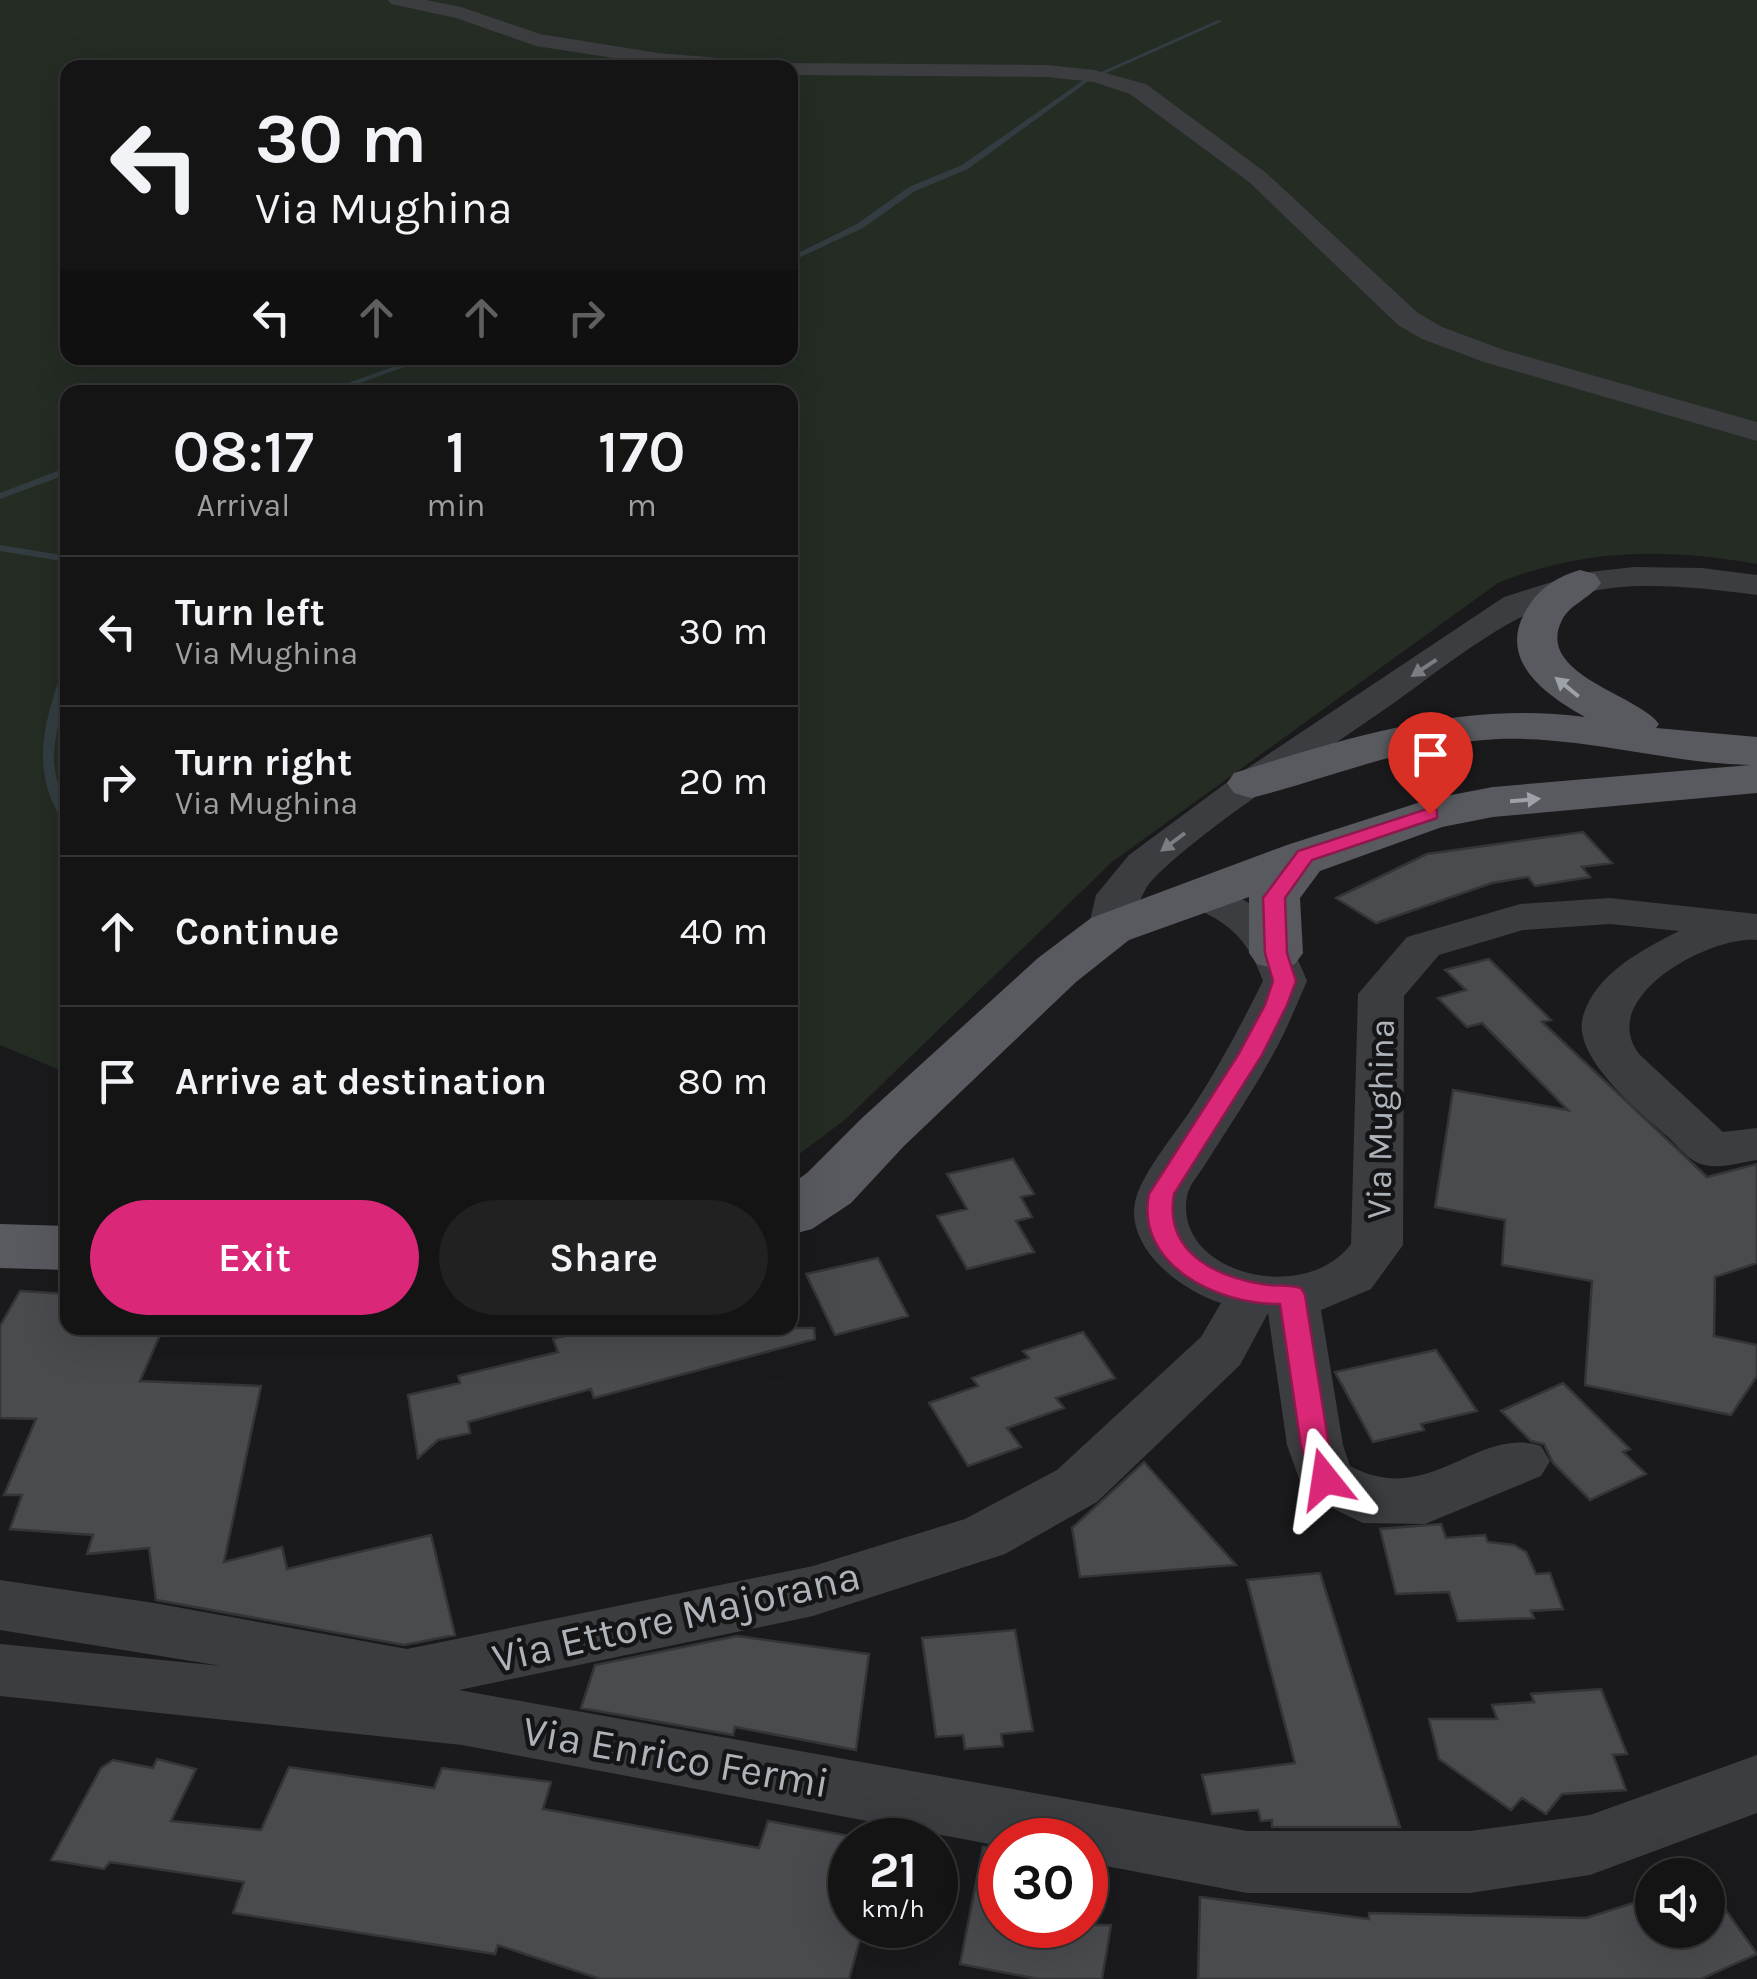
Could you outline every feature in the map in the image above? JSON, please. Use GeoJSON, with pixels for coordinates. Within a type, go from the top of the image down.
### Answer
{"type":"FeatureCollection","features":[{"type":"Feature","properties":{"kind":"main road"},"geometry":{"type":"LineString","coordinates":[[1580,583],[1547,605],[1538,631],[1541,659],[1567,688],[1611,715],[1643,727],[1757,748]]}},
{"type":"Feature","properties":{"kind":"main road"},"geometry":{"type":"LineString","coordinates":[[1251,783],[1370,744],[1477,726],[1532,726],[1710,749],[1757,748]]}},
{"type":"Feature","properties":{"kind":"main road"},"geometry":{"type":"LineString","coordinates":[[810,1201],[1058,970],[1110,928],[1430,814],[1493,802],[1757,779]]}},
{"type":"Feature","properties":{"kind":"main road"},"geometry":{"type":"LineString","coordinates":[[1276,953],[1274,898],[1305,856]]}},
{"type":"Feature","properties":{"kind":"main road"},"geometry":{"type":"LineString","coordinates":[[0,1246],[60,1248]]}},
{"type":"Feature","properties":{"kind":"street"},"geometry":{"type":"LineString","coordinates":[[398,0],[461,13],[536,40],[658,60]]}},
{"type":"Feature","properties":{"kind":"street"},"geometry":{"type":"LineString","coordinates":[[798,69],[1021,70],[1074,73],[1122,82],[1138,89],[1256,177],[1408,320],[1432,334],[1494,356],[1757,432]]}},
{"type":"Feature","properties":{"kind":"street"},"geometry":{"type":"LineString","coordinates":[[1110,928],[1117,895],[1144,864],[1251,783],[1516,604],[1580,583],[1672,576],[1757,585]]}},
{"type":"Feature","properties":{"kind":"street"},"geometry":{"type":"LineString","coordinates":[[1197,894],[1238,910],[1276,953],[1285,981],[1250,1055],[1162,1194],[1158,1214],[1164,1236],[1178,1257],[1201,1274],[1230,1288],[1272,1293],[1325,1479],[1362,1500],[1425,1501],[1521,1460]]}},
{"type":"Feature","properties":{"kind":"street","name":"Via Mughina"},"geometry":{"type":"LineString","coordinates":[[1272,1293],[1339,1285],[1364,1267],[1377,1245],[1382,994],[1423,946],[1520,917],[1610,911],[1745,925]]}},
{"type":"Feature","properties":{"kind":"street"},"geometry":{"type":"LineString","coordinates":[[1745,925],[1676,949],[1630,978],[1606,1011],[1606,1039],[1618,1060],[1712,1150],[1757,1144]]}},
{"type":"Feature","properties":{"kind":"street","name":"Via Ettore Majorana"},"geometry":{"type":"LineString","coordinates":[[0,1605],[154,1628],[406,1675],[814,1591],[984,1537],[1077,1486],[1221,1352],[1272,1293]]}},
{"type":"Feature","properties":{"kind":"street","name":"Via Enrico Fermi"},"geometry":{"type":"LineString","coordinates":[[0,1670],[462,1718],[1247,1862],[1470,1862],[1590,1845],[1757,1784]]}},
{"type":"Feature","properties":{"kind":"shaded area"},"geometry":{"type":"Polygon","coordinates":[[[0,0],[1757,0],[1757,564],[1691,555],[1626,554],[1562,563],[1498,583],[1112,862],[846,1119],[798,1155],[798,385],[60,385],[60,1070],[0,1045],[0,0]]]}},
{"type":"Feature","properties":{"kind":"building"},"geometry":{"type":"Polygon","coordinates":[[[1583,832],[1612,863],[1582,867],[1590,877],[1535,886],[1528,877],[1492,883],[1376,923],[1336,898],[1427,854],[1583,832]]]}},
{"type":"Feature","properties":{"kind":"building"},"geometry":{"type":"Polygon","coordinates":[[[1489,959],[1551,1020],[1542,1022],[1707,1177],[1757,1164],[1757,1263],[1715,1277],[1714,1336],[1757,1345],[1757,1376],[1731,1415],[1585,1385],[1592,1281],[1502,1265],[1505,1220],[1435,1207],[1453,1090],[1568,1110],[1482,1023],[1467,1027],[1438,998],[1466,990],[1445,970],[1489,959]]]}},
{"type":"Feature","properties":{"kind":"building"},"geometry":{"type":"Polygon","coordinates":[[[1013,1159],[1034,1194],[1021,1197],[1032,1217],[1016,1221],[1034,1252],[967,1269],[937,1216],[967,1209],[947,1174],[1013,1159]]]}},
{"type":"Feature","properties":{"kind":"building"},"geometry":{"type":"Polygon","coordinates":[[[878,1258],[908,1316],[835,1335],[806,1274],[878,1258]]]}},
{"type":"Feature","properties":{"kind":"building"},"geometry":{"type":"Polygon","coordinates":[[[20,1291],[60,1294],[60,1335],[160,1335],[140,1381],[261,1386],[224,1562],[282,1547],[287,1569],[431,1535],[455,1635],[404,1645],[156,1600],[149,1548],[87,1554],[93,1535],[10,1529],[22,1495],[4,1495],[36,1419],[0,1418],[0,1326],[20,1291]]]}},
{"type":"Feature","properties":{"kind":"building"},"geometry":{"type":"Polygon","coordinates":[[[798,1328],[814,1328],[815,1339],[594,1398],[591,1389],[468,1422],[470,1433],[438,1440],[418,1458],[408,1395],[460,1383],[458,1376],[558,1352],[553,1339],[568,1335],[798,1335],[798,1328]]]}},
{"type":"Feature","properties":{"kind":"building"},"geometry":{"type":"Polygon","coordinates":[[[1083,1332],[1115,1378],[1056,1398],[1064,1408],[1007,1428],[1021,1447],[968,1466],[929,1403],[978,1386],[972,1378],[1029,1358],[1023,1351],[1083,1332]]]}},
{"type":"Feature","properties":{"kind":"building"},"geometry":{"type":"Polygon","coordinates":[[[1436,1350],[1477,1411],[1421,1424],[1424,1430],[1373,1442],[1335,1372],[1436,1350]]]}},
{"type":"Feature","properties":{"kind":"building"},"geometry":{"type":"Polygon","coordinates":[[[1563,1383],[1630,1449],[1623,1452],[1646,1474],[1590,1500],[1553,1463],[1544,1444],[1531,1441],[1501,1411],[1563,1383]]]}},
{"type":"Feature","properties":{"kind":"building"},"geometry":{"type":"Polygon","coordinates":[[[1144,1462],[1236,1565],[1080,1577],[1072,1528],[1144,1462]]]}},
{"type":"Feature","properties":{"kind":"building"},"geometry":{"type":"Polygon","coordinates":[[[1441,1524],[1446,1538],[1485,1535],[1488,1542],[1514,1545],[1526,1552],[1536,1574],[1550,1573],[1563,1609],[1531,1611],[1534,1618],[1458,1621],[1449,1592],[1396,1594],[1380,1529],[1441,1524]]]}},
{"type":"Feature","properties":{"kind":"building"},"geometry":{"type":"Polygon","coordinates":[[[1320,1573],[1400,1827],[1272,1827],[1272,1820],[1261,1821],[1258,1810],[1212,1814],[1202,1775],[1295,1763],[1247,1580],[1320,1573]]]}},
{"type":"Feature","properties":{"kind":"building"},"geometry":{"type":"Polygon","coordinates":[[[1015,1630],[1033,1731],[1001,1734],[1003,1746],[965,1749],[963,1735],[936,1737],[922,1638],[1015,1630]]]}},
{"type":"Feature","properties":{"kind":"building"},"geometry":{"type":"Polygon","coordinates":[[[737,1636],[869,1654],[856,1750],[735,1727],[733,1735],[581,1708],[595,1665],[737,1636]]]}},
{"type":"Feature","properties":{"kind":"building"},"geometry":{"type":"Polygon","coordinates":[[[1601,1689],[1627,1754],[1613,1755],[1626,1790],[1562,1794],[1546,1814],[1522,1798],[1511,1810],[1439,1759],[1429,1719],[1497,1719],[1492,1705],[1534,1702],[1531,1694],[1601,1689]]]}},
{"type":"Feature","properties":{"kind":"building"},"geometry":{"type":"Polygon","coordinates":[[[157,1759],[196,1769],[171,1821],[261,1830],[289,1767],[434,1788],[442,1768],[551,1782],[543,1809],[759,1848],[768,1821],[828,1832],[828,1948],[858,1948],[849,1979],[600,1979],[498,1945],[495,1954],[233,1913],[244,1882],[110,1862],[104,1869],[51,1860],[101,1768],[113,1760],[153,1768],[157,1759]]]}},
{"type":"Feature","properties":{"kind":"building"},"geometry":{"type":"Polygon","coordinates":[[[978,1872],[978,1948],[1107,1948],[1102,1979],[1038,1979],[960,1964],[978,1872]]]}},
{"type":"Feature","properties":{"kind":"building"},"geometry":{"type":"Polygon","coordinates":[[[1200,1897],[1369,1919],[1369,1913],[1586,1918],[1635,1902],[1635,1948],[1725,1948],[1725,1909],[1757,1954],[1701,1979],[1198,1979],[1200,1897]]]}},
{"type":"Feature","properties":{"kind":"waterway"},"geometry":{"type":"LineString","coordinates":[[1102,73],[1220,21]]}},
{"type":"Feature","properties":{"kind":"waterway"},"geometry":{"type":"LineString","coordinates":[[798,256],[860,226],[912,189],[965,167],[1088,79]]}},
{"type":"Feature","properties":{"kind":"waterway"},"geometry":{"type":"LineString","coordinates":[[348,385],[405,365]]}},
{"type":"Feature","properties":{"kind":"waterway"},"geometry":{"type":"LineString","coordinates":[[0,496],[60,473]]}},
{"type":"Feature","properties":{"kind":"waterway"},"geometry":{"type":"LineString","coordinates":[[0,548],[60,558]]}},
{"type":"Feature","properties":{"kind":"waterway"},"geometry":{"type":"LineString","coordinates":[[60,696],[48,747],[51,785],[60,808]]}},
{"type":"Feature","properties":{"kind":"route"},"geometry":{"type":"LineString","coordinates":[[1325,1479],[1315,1446],[1292,1295],[1230,1288],[1201,1274],[1178,1257],[1164,1236],[1158,1214],[1162,1194],[1250,1055],[1285,981],[1276,953],[1274,898],[1305,856],[1430,814]]}}]}
